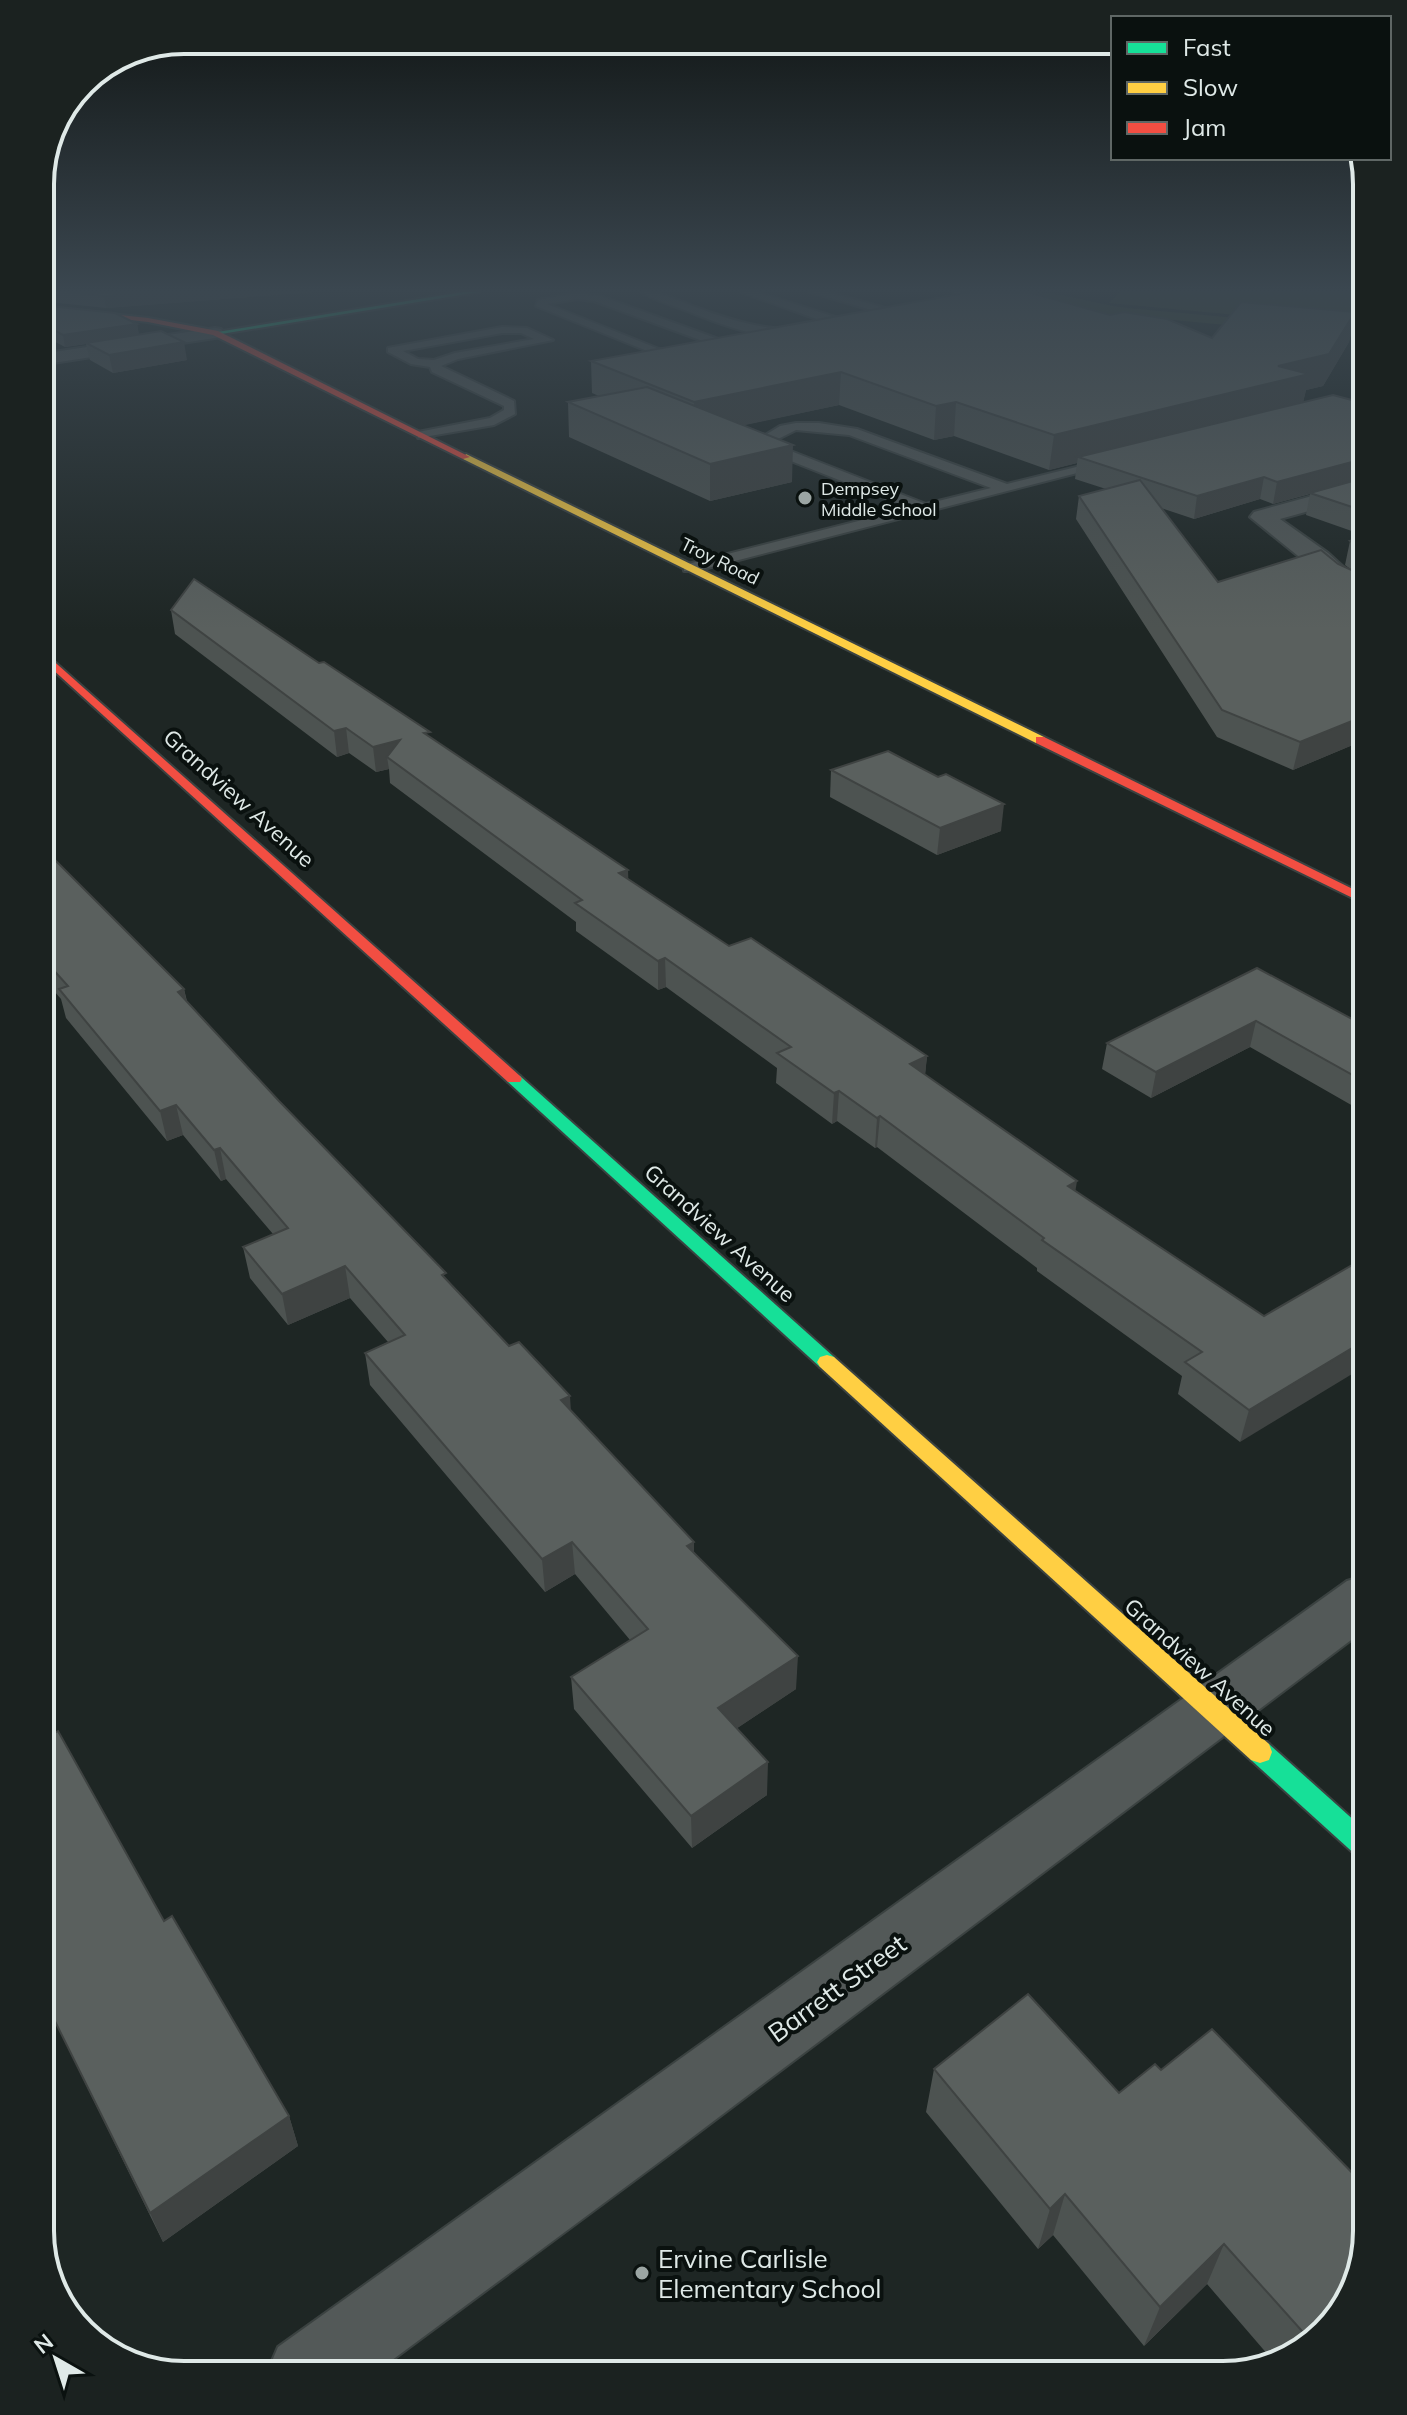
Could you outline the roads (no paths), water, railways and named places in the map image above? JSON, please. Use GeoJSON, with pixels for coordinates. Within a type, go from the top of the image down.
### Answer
{"type":"FeatureCollection","features":[{"type":"Feature","properties":{"kind":"street","name":"Troy Road"},"geometry":{"type":"LineString","coordinates":[[361,405],[1353,894]]}},
{"type":"Feature","properties":{"kind":"street"},"geometry":{"type":"LineString","coordinates":[[1353,492],[1262,517],[1353,585]]}},
{"type":"Feature","properties":{"kind":"street","name":"Grandview Avenue"},"geometry":{"type":"LineString","coordinates":[[54,665],[1353,1837]]}},
{"type":"Feature","properties":{"kind":"street","name":"Barrett Street"},"geometry":{"type":"LineString","coordinates":[[325,2361],[1353,1607]]}},
{"type":"Feature","properties":{"kind":"lane"},"geometry":{"type":"LineString","coordinates":[[423,435],[494,421],[511,411],[510,405]]}},
{"type":"Feature","properties":{"kind":"lane"},"geometry":{"type":"LineString","coordinates":[[925,509],[773,449],[767,440],[774,432],[802,426],[826,426],[852,432],[1006,489]]}},
{"type":"Feature","properties":{"kind":"lane"},"geometry":{"type":"LineString","coordinates":[[690,568],[1124,459]]}},
{"type":"Feature","properties":{"kind":"place","name":"Dempsey Middle School"},"geometry":{"type":"Point","coordinates":[805,498]}},
{"type":"Feature","properties":{"kind":"place","name":"Ervine Carlisle Elementary School"},"geometry":{"type":"Point","coordinates":[642,2273]}}]}
